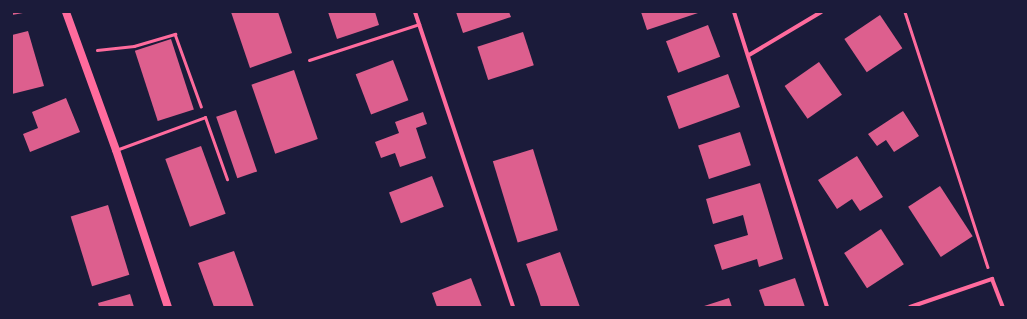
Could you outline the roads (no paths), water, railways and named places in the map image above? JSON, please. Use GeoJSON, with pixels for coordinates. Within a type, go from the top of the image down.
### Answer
{"type":"FeatureCollection","features":[{"type":"Feature","properties":{"kind":"main road"},"geometry":{"type":"LineString","coordinates":[[66,12],[116,150],[168,307]]}},
{"type":"Feature","properties":{"kind":"street"},"geometry":{"type":"LineString","coordinates":[[415,12],[513,307]]}},
{"type":"Feature","properties":{"kind":"street"},"geometry":{"type":"LineString","coordinates":[[734,12],[750,55],[827,307]]}},
{"type":"Feature","properties":{"kind":"street"},"geometry":{"type":"LineString","coordinates":[[750,55],[821,12]]}},
{"type":"Feature","properties":{"kind":"street"},"geometry":{"type":"LineString","coordinates":[[910,307],[992,278],[1003,307]]}},
{"type":"Feature","properties":{"kind":"lane"},"geometry":{"type":"LineString","coordinates":[[309,60],[419,24]]}},
{"type":"Feature","properties":{"kind":"lane"},"geometry":{"type":"LineString","coordinates":[[116,150],[205,117],[227,179]]}}]}
